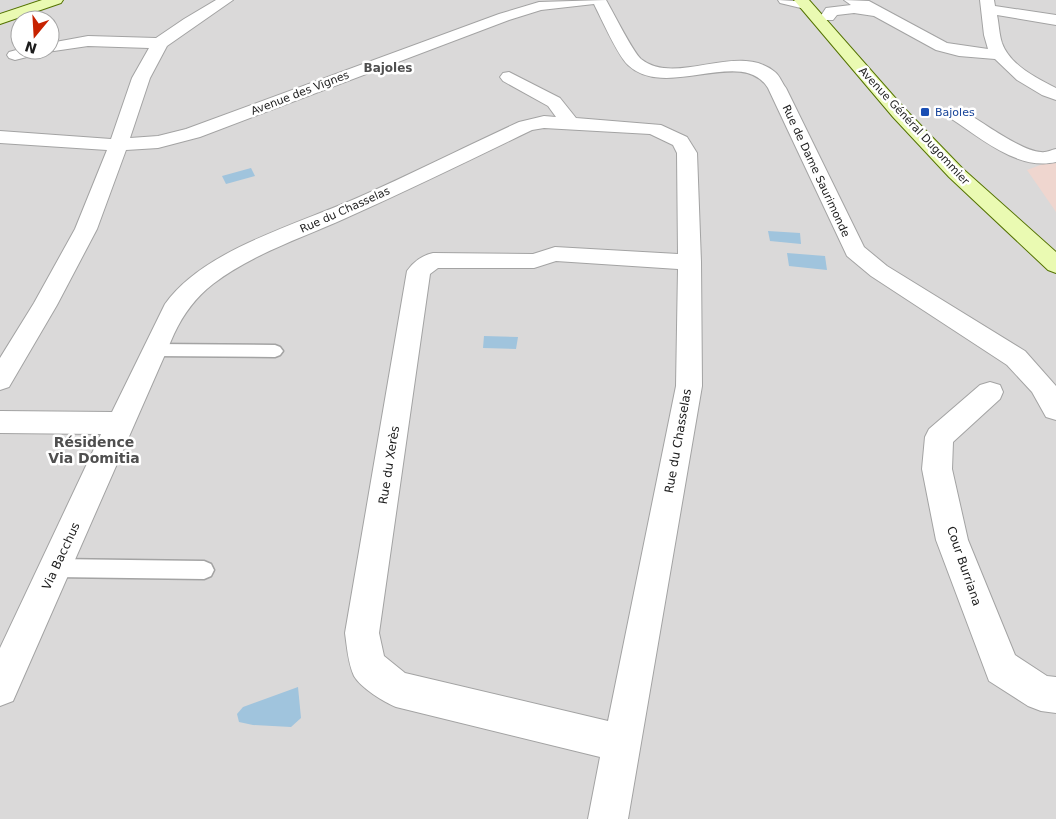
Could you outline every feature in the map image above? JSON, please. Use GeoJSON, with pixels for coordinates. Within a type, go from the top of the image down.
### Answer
{"type":"FeatureCollection","features":[{"type":"Feature","properties":{"kind":"main road"},"geometry":{"type":"LineString","coordinates":[[0,19],[56,0]]}},
{"type":"Feature","properties":{"kind":"main road","name":"Avenue Général Dugommier"},"geometry":{"type":"LineString","coordinates":[[807,2],[828,17],[912,112],[972,174],[1056,248]]}},
{"type":"Feature","properties":{"kind":"main road","name":"Avenue Général Dugommier"},"geometry":{"type":"LineString","coordinates":[[807,2],[899,113],[956,173],[1056,266]]}},
{"type":"Feature","properties":{"kind":"street"},"geometry":{"type":"LineString","coordinates":[[0,380],[45,305],[86,229],[118,145],[140,78],[160,43],[189,22],[226,0]]}},
{"type":"Feature","properties":{"kind":"street","name":"Avenue des Vignes"},"geometry":{"type":"LineString","coordinates":[[0,138],[118,145],[158,142],[193,133],[504,17],[540,6],[593,0]]}},
{"type":"Feature","properties":{"kind":"street","name":"Rue de Dame Saurimonde"},"geometry":{"type":"LineString","coordinates":[[599,0],[633,61],[637,66],[646,70],[666,73],[733,67],[746,68],[768,74],[777,88],[855,250],[879,271],[1016,358],[1041,385],[1056,409]]}},
{"type":"Feature","properties":{"kind":"street"},"geometry":{"type":"LineString","coordinates":[[785,0],[807,2]]}},
{"type":"Feature","properties":{"kind":"street"},"geometry":{"type":"LineString","coordinates":[[851,0],[875,9],[942,48],[1000,55]]}},
{"type":"Feature","properties":{"kind":"street"},"geometry":{"type":"LineString","coordinates":[[1056,20],[984,4],[1000,55],[1008,64],[1037,85],[1056,95]]}},
{"type":"Feature","properties":{"kind":"street"},"geometry":{"type":"LineString","coordinates":[[828,17],[832,11],[840,9],[879,13]]}},
{"type":"Feature","properties":{"kind":"street"},"geometry":{"type":"LineString","coordinates":[[60,46],[88,41],[160,43]]}},
{"type":"Feature","properties":{"kind":"street"},"geometry":{"type":"LineString","coordinates":[[509,76],[554,102],[571,124]]}},
{"type":"Feature","properties":{"kind":"street"},"geometry":{"type":"LineString","coordinates":[[956,114],[1021,153],[1037,158],[1049,158],[1056,155]]}},
{"type":"Feature","properties":{"kind":"street","name":"Rue du Chasselas"},"geometry":{"type":"LineString","coordinates":[[154,350],[173,311],[189,290],[206,276],[240,257],[363,203],[526,126],[544,122],[654,129],[680,141],[687,153],[690,262],[689,386],[608,819]]}},
{"type":"Feature","properties":{"kind":"street","name":"Rue du Xerès"},"geometry":{"type":"LineString","coordinates":[[622,743],[396,689],[368,666],[362,633],[419,271],[433,260],[534,260],[555,254],[690,262]]}},
{"type":"Feature","properties":{"kind":"street","name":"Via Bacchus"},"geometry":{"type":"LineString","coordinates":[[0,688],[154,350]]}},
{"type":"Feature","properties":{"kind":"street","name":"Cour Burriana"},"geometry":{"type":"LineString","coordinates":[[990,392],[939,437],[938,469],[952,540],[1002,668],[1041,693],[1056,695]]}},
{"type":"Feature","properties":{"kind":"street"},"geometry":{"type":"LineString","coordinates":[[0,422],[121,424]]}},
{"type":"Feature","properties":{"kind":"lane"},"geometry":{"type":"LineString","coordinates":[[154,350],[275,351]]}},
{"type":"Feature","properties":{"kind":"lane"},"geometry":{"type":"LineString","coordinates":[[55,568],[204,570]]}},
{"type":"Feature","properties":{"kind":"shaded area"},"geometry":{"type":"Polygon","coordinates":[[[0,0],[1056,0],[1056,819],[0,819],[0,0]]]}},
{"type":"Feature","properties":{"kind":"shaded area"},"geometry":{"type":"Polygon","coordinates":[[[1056,159],[1056,212],[1027,170],[1056,159]]]}},
{"type":"Feature","properties":{"kind":"water"},"geometry":{"type":"Polygon","coordinates":[[[251,168],[255,176],[226,184],[222,176],[251,168]]]}},
{"type":"Feature","properties":{"kind":"water"},"geometry":{"type":"Polygon","coordinates":[[[768,231],[800,233],[801,244],[770,241],[768,231]]]}},
{"type":"Feature","properties":{"kind":"water"},"geometry":{"type":"Polygon","coordinates":[[[787,253],[825,256],[827,270],[789,266],[787,253]]]}},
{"type":"Feature","properties":{"kind":"water"},"geometry":{"type":"Polygon","coordinates":[[[484,336],[518,337],[516,349],[483,348],[484,336]]]}},
{"type":"Feature","properties":{"kind":"water"},"geometry":{"type":"Polygon","coordinates":[[[298,687],[301,718],[291,727],[253,725],[239,722],[237,714],[243,707],[298,687]]]}},
{"type":"Feature","properties":{"kind":"place","name":"Bajoles"},"geometry":{"type":"Point","coordinates":[925,112]}},
{"type":"Feature","properties":{"kind":"district","name":"Bajoles"},"geometry":{"type":"Point","coordinates":[388,68]}},
{"type":"Feature","properties":{"kind":"district","name":"Résidence Via Domitia"},"geometry":{"type":"Point","coordinates":[94,450]}}]}
